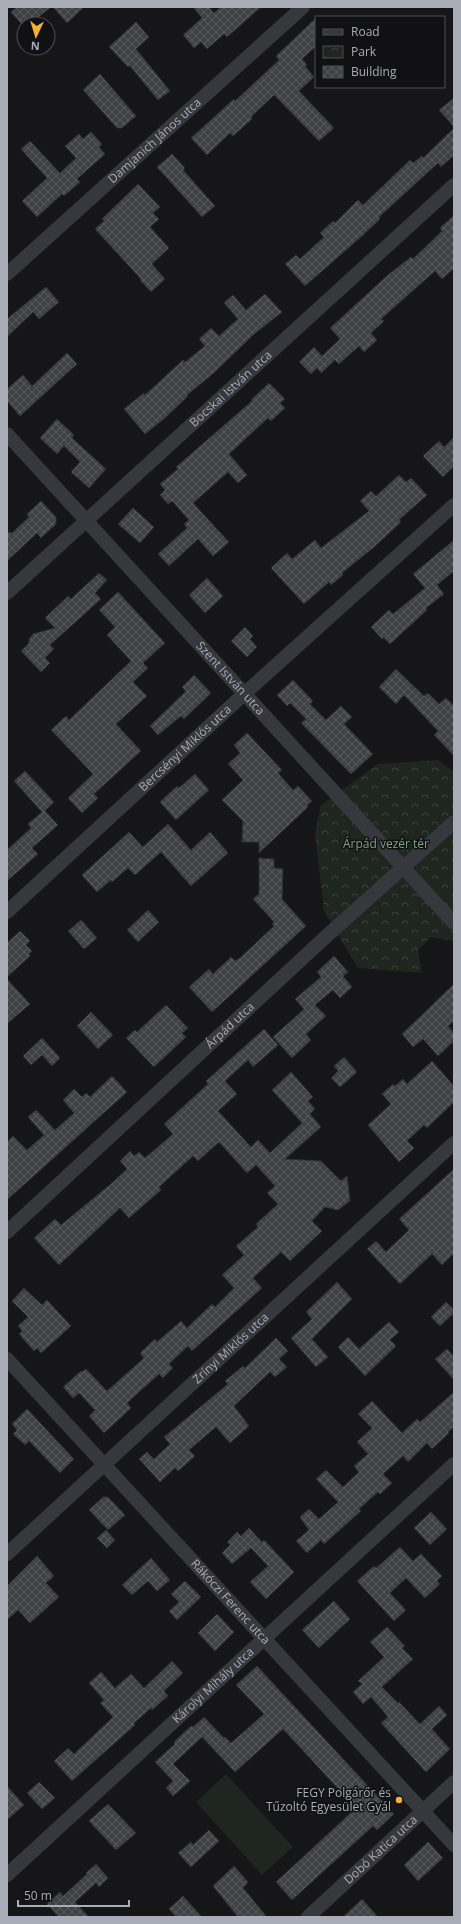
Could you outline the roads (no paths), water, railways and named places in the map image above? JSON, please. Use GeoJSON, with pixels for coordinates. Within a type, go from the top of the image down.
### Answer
{"type":"FeatureCollection","features":[{"type":"Feature","properties":{"kind":"street","name":"Damjanich János utca"},"geometry":{"type":"LineString","coordinates":[[7,274],[303,7]]}},
{"type":"Feature","properties":{"kind":"street","name":"Bocskai István utca"},"geometry":{"type":"LineString","coordinates":[[7,593],[454,185]]}},
{"type":"Feature","properties":{"kind":"street","name":"Szent István utca"},"geometry":{"type":"LineString","coordinates":[[7,434],[454,923]]}},
{"type":"Feature","properties":{"kind":"street","name":"Bercsényi Miklós utca"},"geometry":{"type":"LineString","coordinates":[[7,912],[244,694],[454,505]]}},
{"type":"Feature","properties":{"kind":"street","name":"Árpád utca"},"geometry":{"type":"LineString","coordinates":[[7,1232],[402,867],[454,822]]}},
{"type":"Feature","properties":{"kind":"street","name":"Zrínyi Miklós utca"},"geometry":{"type":"LineString","coordinates":[[7,1554],[454,1143]]}},
{"type":"Feature","properties":{"kind":"street","name":"Rákóczi Ferenc utca"},"geometry":{"type":"LineString","coordinates":[[7,1359],[454,1845]]}},
{"type":"Feature","properties":{"kind":"street","name":"Károlyi Mihály utca"},"geometry":{"type":"LineString","coordinates":[[7,1875],[454,1464]]}},
{"type":"Feature","properties":{"kind":"street","name":"Dobó Katica utca"},"geometry":{"type":"LineString","coordinates":[[308,1917],[454,1782]]}},
{"type":"Feature","properties":{"kind":"place","name":"FEGY Polgárőr és Tűzoltó Egyesület Gyál"},"geometry":{"type":"Point","coordinates":[399,1800]}},
{"type":"Feature","properties":{"kind":"park label","name":"Árpád vezér tér"},"geometry":{"type":"Point","coordinates":[386,844]}}]}
